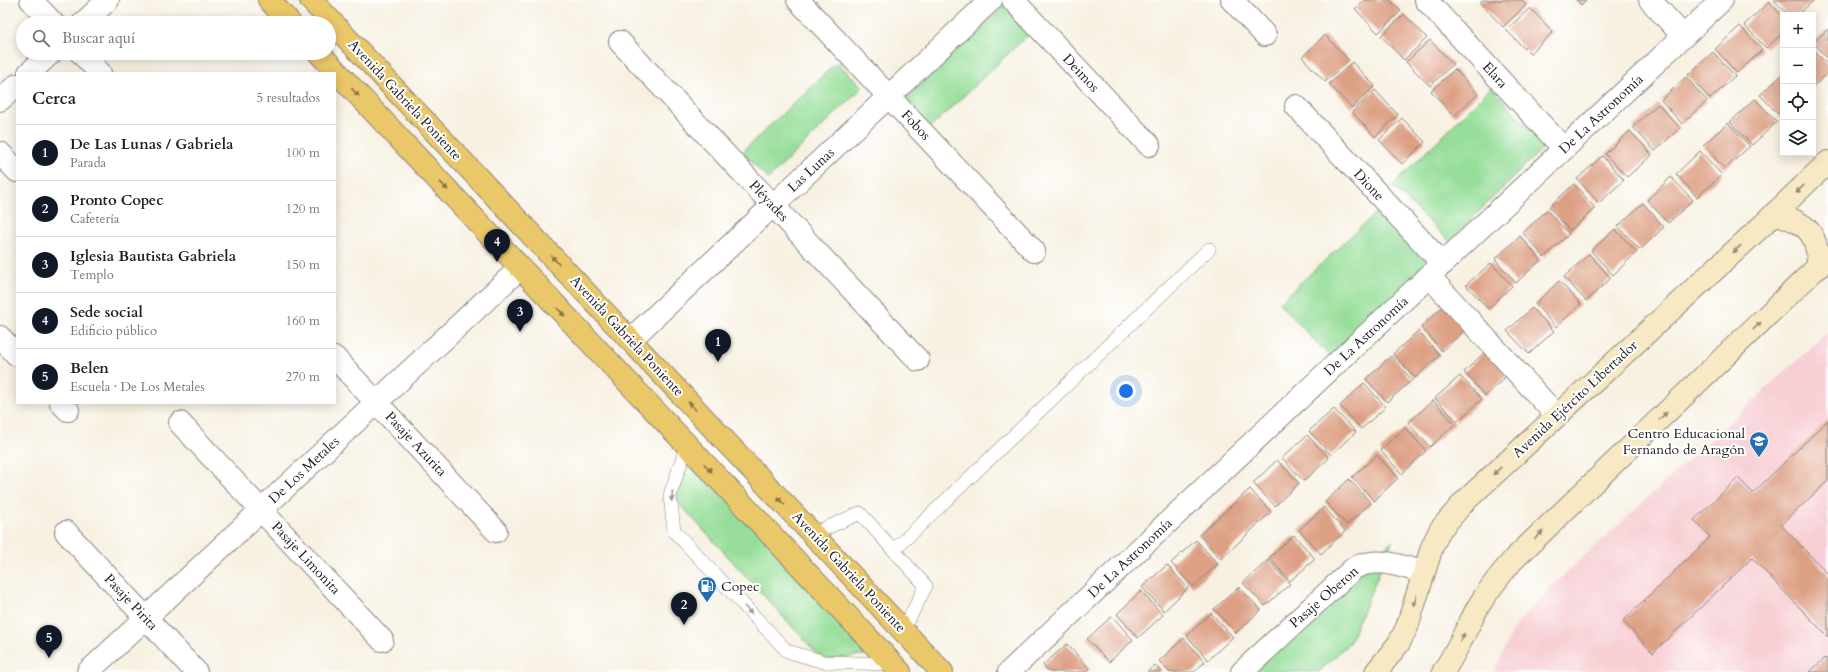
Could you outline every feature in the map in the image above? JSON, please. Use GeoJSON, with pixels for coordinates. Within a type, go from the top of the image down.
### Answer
{"type":"FeatureCollection","features":[{"type":"Feature","properties":{"kind":"main road"},"geometry":{"type":"LineString","coordinates":[[269,0],[284,16]]}},
{"type":"Feature","properties":{"kind":"main road","name":"Avenida Gabriela Poniente"},"geometry":{"type":"LineString","coordinates":[[311,0],[326,16]]}},
{"type":"Feature","properties":{"kind":"main road","name":"Avenida Gabriela Poniente"},"geometry":{"type":"LineString","coordinates":[[336,27],[942,672]]}},
{"type":"Feature","properties":{"kind":"main road"},"geometry":{"type":"LineString","coordinates":[[326,60],[896,668]]}},
{"type":"Feature","properties":{"kind":"main road","name":"Avenida Ejército Libertador"},"geometry":{"type":"LineString","coordinates":[[1376,672],[1395,649],[1407,627],[1422,572],[1432,547],[1450,516],[1828,162]]}},
{"type":"Feature","properties":{"kind":"main road"},"geometry":{"type":"LineString","coordinates":[[1443,672],[1479,606],[1494,583],[1513,560],[1823,263],[1810,233],[1803,224],[1775,213]]}},
{"type":"Feature","properties":{"kind":"street"},"geometry":{"type":"LineString","coordinates":[[31,0],[46,16]]}},
{"type":"Feature","properties":{"kind":"street"},"geometry":{"type":"LineString","coordinates":[[91,16],[108,0]]}},
{"type":"Feature","properties":{"kind":"street","name":"Fobos"},"geometry":{"type":"LineString","coordinates":[[798,0],[1034,251]]}},
{"type":"Feature","properties":{"kind":"street","name":"Las Lunas"},"geometry":{"type":"LineString","coordinates":[[630,340],[991,0]]}},
{"type":"Feature","properties":{"kind":"street","name":"Deimos"},"geometry":{"type":"LineString","coordinates":[[1013,0],[1149,145]]}},
{"type":"Feature","properties":{"kind":"street"},"geometry":{"type":"LineString","coordinates":[[1232,0],[1265,35]]}},
{"type":"Feature","properties":{"kind":"street","name":"Elara"},"geometry":{"type":"LineString","coordinates":[[1426,0],[1564,149]]}},
{"type":"Feature","properties":{"kind":"street"},"geometry":{"type":"LineString","coordinates":[[1650,0],[1683,36]]}},
{"type":"Feature","properties":{"kind":"street","name":"De La Astronomía"},"geometry":{"type":"LineString","coordinates":[[1009,672],[1722,0]]}},
{"type":"Feature","properties":{"kind":"street","name":"Pléyades"},"geometry":{"type":"LineString","coordinates":[[620,42],[918,360]]}},
{"type":"Feature","properties":{"kind":"street"},"geometry":{"type":"LineString","coordinates":[[30,72],[43,60]]}},
{"type":"Feature","properties":{"kind":"street"},"geometry":{"type":"LineString","coordinates":[[88,60],[99,72]]}},
{"type":"Feature","properties":{"kind":"street"},"geometry":{"type":"LineString","coordinates":[[0,100],[16,86]]}},
{"type":"Feature","properties":{"kind":"street","name":"Dione"},"geometry":{"type":"LineString","coordinates":[[1296,106],[1436,270],[1557,416]]}},
{"type":"Feature","properties":{"kind":"street"},"geometry":{"type":"LineString","coordinates":[[0,153],[16,170]]}},
{"type":"Feature","properties":{"kind":"street","name":"De Los Metales"},"geometry":{"type":"LineString","coordinates":[[88,672],[520,268]]}},
{"type":"Feature","properties":{"kind":"street"},"geometry":{"type":"LineString","coordinates":[[0,337],[16,354]]}},
{"type":"Feature","properties":{"kind":"street","name":"Pasaje Azurita"},"geometry":{"type":"LineString","coordinates":[[336,359],[496,531]]}},
{"type":"Feature","properties":{"kind":"street","name":"Pasaje Limonita"},"geometry":{"type":"LineString","coordinates":[[180,423],[382,640]]}},
{"type":"Feature","properties":{"kind":"street","name":"Pasaje Pirita"},"geometry":{"type":"LineString","coordinates":[[66,532],[196,672]]}},
{"type":"Feature","properties":{"kind":"street","name":"Pasaje Oberon"},"geometry":{"type":"LineString","coordinates":[[1242,672],[1354,568],[1362,564],[1377,562],[1422,572]]}},
{"type":"Feature","properties":{"kind":"lane"},"geometry":{"type":"LineString","coordinates":[[894,550],[1209,249]]}},
{"type":"Feature","properties":{"kind":"lane"},"geometry":{"type":"LineString","coordinates":[[687,445],[670,495],[674,531],[787,651],[824,662],[896,668]]}},
{"type":"Feature","properties":{"kind":"lane"},"geometry":{"type":"LineString","coordinates":[[813,534],[860,513],[926,586],[903,630]]}},
{"type":"Feature","properties":{"kind":"shaded area","name":"Centro Educacional Fernando de Aragón"},"geometry":{"type":"Polygon","coordinates":[[[1828,332],[1828,672],[1494,672],[1515,626],[1554,584],[1828,332]]]}},
{"type":"Feature","properties":{"kind":"green space"},"geometry":{"type":"Polygon","coordinates":[[[1004,6],[1030,33],[931,127],[906,98],[1004,6]]]}},
{"type":"Feature","properties":{"kind":"green space"},"geometry":{"type":"Polygon","coordinates":[[[837,62],[863,87],[768,179],[742,152],[837,62]]]}},
{"type":"Feature","properties":{"kind":"green space"},"geometry":{"type":"Polygon","coordinates":[[[1491,87],[1545,146],[1449,241],[1392,186],[1491,87]]]}},
{"type":"Feature","properties":{"kind":"green space"},"geometry":{"type":"Polygon","coordinates":[[[1378,211],[1431,265],[1332,359],[1279,303],[1378,211]]]}},
{"type":"Feature","properties":{"kind":"green space"},"geometry":{"type":"Polygon","coordinates":[[[694,445],[890,652],[823,660],[674,498],[694,445]]]}},
{"type":"Feature","properties":{"kind":"green space"},"geometry":{"type":"Polygon","coordinates":[[[1393,540],[1349,643],[1319,672],[1251,672],[1393,540]]]}},
{"type":"Feature","properties":{"kind":"building"},"geometry":{"type":"Polygon","coordinates":[[[1364,0],[1390,0],[1401,11],[1378,33],[1355,9],[1364,0]]]}},
{"type":"Feature","properties":{"kind":"building"},"geometry":{"type":"Polygon","coordinates":[[[1483,0],[1521,0],[1526,5],[1503,27],[1480,3],[1483,0]]]}},
{"type":"Feature","properties":{"kind":"building"},"geometry":{"type":"Polygon","coordinates":[[[1576,0],[1586,0],[1581,5],[1576,0]]]}},
{"type":"Feature","properties":{"kind":"building"},"geometry":{"type":"Polygon","coordinates":[[[1774,0],[1814,0],[1801,12],[1785,12],[1774,0]]]}},
{"type":"Feature","properties":{"kind":"building"},"geometry":{"type":"Polygon","coordinates":[[[1769,2],[1780,14],[1780,36],[1766,48],[1744,25],[1769,2]]]}},
{"type":"Feature","properties":{"kind":"building"},"geometry":{"type":"Polygon","coordinates":[[[1530,8],[1553,32],[1530,54],[1506,30],[1530,8]]]}},
{"type":"Feature","properties":{"kind":"building"},"geometry":{"type":"Polygon","coordinates":[[[1404,14],[1427,38],[1404,60],[1381,36],[1404,14]]]}},
{"type":"Feature","properties":{"kind":"building"},"geometry":{"type":"Polygon","coordinates":[[[1740,26],[1762,50],[1737,73],[1715,49],[1740,26]]]}},
{"type":"Feature","properties":{"kind":"building"},"geometry":{"type":"Polygon","coordinates":[[[1828,29],[1828,59],[1816,45],[1816,39],[1828,29]]]}},
{"type":"Feature","properties":{"kind":"building"},"geometry":{"type":"Polygon","coordinates":[[[1325,35],[1349,60],[1325,82],[1302,57],[1325,35]]]}},
{"type":"Feature","properties":{"kind":"building"},"geometry":{"type":"Polygon","coordinates":[[[1430,40],[1453,64],[1430,86],[1406,62],[1430,40]]]}},
{"type":"Feature","properties":{"kind":"building"},"geometry":{"type":"Polygon","coordinates":[[[1713,52],[1735,76],[1710,99],[1688,75],[1713,52]]]}},
{"type":"Feature","properties":{"kind":"building"},"geometry":{"type":"Polygon","coordinates":[[[1816,52],[1828,65],[1828,73],[1816,84],[1816,52]]]}},
{"type":"Feature","properties":{"kind":"building"},"geometry":{"type":"Polygon","coordinates":[[[1352,62],[1375,86],[1352,108],[1329,84],[1352,62]]]}},
{"type":"Feature","properties":{"kind":"building"},"geometry":{"type":"Polygon","coordinates":[[[1455,69],[1478,94],[1454,116],[1431,91],[1455,69]]]}},
{"type":"Feature","properties":{"kind":"building"},"geometry":{"type":"Polygon","coordinates":[[[1686,77],[1707,101],[1682,124],[1661,100],[1686,77]]]}},
{"type":"Feature","properties":{"kind":"building"},"geometry":{"type":"Polygon","coordinates":[[[1780,77],[1780,116],[1760,95],[1780,77]]]}},
{"type":"Feature","properties":{"kind":"building"},"geometry":{"type":"Polygon","coordinates":[[[1375,90],[1398,115],[1375,137],[1352,112],[1375,90]]]}},
{"type":"Feature","properties":{"kind":"building"},"geometry":{"type":"Polygon","coordinates":[[[1755,99],[1777,122],[1752,145],[1730,122],[1755,99]]]}},
{"type":"Feature","properties":{"kind":"building"},"geometry":{"type":"Polygon","coordinates":[[[1658,104],[1680,128],[1655,151],[1633,127],[1658,104]]]}},
{"type":"Feature","properties":{"kind":"building"},"geometry":{"type":"Polygon","coordinates":[[[1402,118],[1425,142],[1402,164],[1379,140],[1402,118]]]}},
{"type":"Feature","properties":{"kind":"building"},"geometry":{"type":"Polygon","coordinates":[[[1728,123],[1750,146],[1725,169],[1703,145],[1728,123]]]}},
{"type":"Feature","properties":{"kind":"building"},"geometry":{"type":"Polygon","coordinates":[[[1630,131],[1652,155],[1627,177],[1605,154],[1630,131]]]}},
{"type":"Feature","properties":{"kind":"building"},"geometry":{"type":"Polygon","coordinates":[[[1700,151],[1722,175],[1697,197],[1676,174],[1700,151]]]}},
{"type":"Feature","properties":{"kind":"building"},"geometry":{"type":"Polygon","coordinates":[[[1602,156],[1624,180],[1599,203],[1577,179],[1602,156]]]}},
{"type":"Feature","properties":{"kind":"building"},"geometry":{"type":"Polygon","coordinates":[[[1671,177],[1693,200],[1668,223],[1647,200],[1671,177]]]}},
{"type":"Feature","properties":{"kind":"building"},"geometry":{"type":"Polygon","coordinates":[[[1574,184],[1595,208],[1570,231],[1549,207],[1574,184]]]}},
{"type":"Feature","properties":{"kind":"building"},"geometry":{"type":"Polygon","coordinates":[[[1643,203],[1664,227],[1640,250],[1618,226],[1643,203]]]}},
{"type":"Feature","properties":{"kind":"building"},"geometry":{"type":"Polygon","coordinates":[[[1547,210],[1569,234],[1544,257],[1523,233],[1547,210]]]}},
{"type":"Feature","properties":{"kind":"building"},"geometry":{"type":"Polygon","coordinates":[[[1615,229],[1637,252],[1613,275],[1591,251],[1615,229]]]}},
{"type":"Feature","properties":{"kind":"building"},"geometry":{"type":"Polygon","coordinates":[[[1520,236],[1541,260],[1516,283],[1495,259],[1520,236]]]}},
{"type":"Feature","properties":{"kind":"building"},"geometry":{"type":"Polygon","coordinates":[[[1589,254],[1611,278],[1586,301],[1564,277],[1589,254]]]}},
{"type":"Feature","properties":{"kind":"building"},"geometry":{"type":"Polygon","coordinates":[[[1491,263],[1512,286],[1488,309],[1466,285],[1491,263]]]}},
{"type":"Feature","properties":{"kind":"building"},"geometry":{"type":"Polygon","coordinates":[[[1559,281],[1581,304],[1556,327],[1535,304],[1559,281]]]}},
{"type":"Feature","properties":{"kind":"building"},"geometry":{"type":"Polygon","coordinates":[[[1445,304],[1467,328],[1442,351],[1421,327],[1445,304]]]}},
{"type":"Feature","properties":{"kind":"building"},"geometry":{"type":"Polygon","coordinates":[[[1532,308],[1554,331],[1529,354],[1507,331],[1532,308]]]}},
{"type":"Feature","properties":{"kind":"building"},"geometry":{"type":"Polygon","coordinates":[[[1418,331],[1440,355],[1415,378],[1393,354],[1418,331]]]}},
{"type":"Feature","properties":{"kind":"building"},"geometry":{"type":"Polygon","coordinates":[[[1488,349],[1510,373],[1485,396],[1464,372],[1488,349]]]}},
{"type":"Feature","properties":{"kind":"building"},"geometry":{"type":"Polygon","coordinates":[[[1391,356],[1412,380],[1387,402],[1366,379],[1391,356]]]}},
{"type":"Feature","properties":{"kind":"building"},"geometry":{"type":"Polygon","coordinates":[[[1460,376],[1482,399],[1457,422],[1435,398],[1460,376]]]}},
{"type":"Feature","properties":{"kind":"building"},"geometry":{"type":"Polygon","coordinates":[[[1364,383],[1386,407],[1361,429],[1340,406],[1364,383]]]}},
{"type":"Feature","properties":{"kind":"building"},"geometry":{"type":"Polygon","coordinates":[[[1433,400],[1455,424],[1430,447],[1408,423],[1433,400]]]}},
{"type":"Feature","properties":{"kind":"building"},"geometry":{"type":"Polygon","coordinates":[[[1334,409],[1356,432],[1331,455],[1309,431],[1334,409]]]}},
{"type":"Feature","properties":{"kind":"building"},"geometry":{"type":"Polygon","coordinates":[[[1828,420],[1828,481],[1781,525],[1828,574],[1828,637],[1752,558],[1653,653],[1623,621],[1710,537],[1694,520],[1738,478],[1753,493],[1828,420]]]}},
{"type":"Feature","properties":{"kind":"building"},"geometry":{"type":"Polygon","coordinates":[[[1405,428],[1426,451],[1402,474],[1380,450],[1405,428]]]}},
{"type":"Feature","properties":{"kind":"building"},"geometry":{"type":"Polygon","coordinates":[[[1307,435],[1329,458],[1304,481],[1282,458],[1307,435]]]}},
{"type":"Feature","properties":{"kind":"building"},"geometry":{"type":"Polygon","coordinates":[[[1377,455],[1398,478],[1374,501],[1352,477],[1377,455]]]}},
{"type":"Feature","properties":{"kind":"building"},"geometry":{"type":"Polygon","coordinates":[[[1277,460],[1299,483],[1275,506],[1253,483],[1277,460]]]}},
{"type":"Feature","properties":{"kind":"building"},"geometry":{"type":"Polygon","coordinates":[[[1349,479],[1371,503],[1347,525],[1325,502],[1349,479]]]}},
{"type":"Feature","properties":{"kind":"building"},"geometry":{"type":"Polygon","coordinates":[[[1250,489],[1271,512],[1221,559],[1199,535],[1250,489]]]}},
{"type":"Feature","properties":{"kind":"building"},"geometry":{"type":"Polygon","coordinates":[[[1324,507],[1345,531],[1321,554],[1299,530],[1324,507]]]}},
{"type":"Feature","properties":{"kind":"building"},"geometry":{"type":"Polygon","coordinates":[[[1294,535],[1315,559],[1290,581],[1269,558],[1294,535]]]}},
{"type":"Feature","properties":{"kind":"building"},"geometry":{"type":"Polygon","coordinates":[[[1196,540],[1218,564],[1193,587],[1171,563],[1196,540]]]}},
{"type":"Feature","properties":{"kind":"building"},"geometry":{"type":"Polygon","coordinates":[[[1268,560],[1290,584],[1265,606],[1243,583],[1268,560]]]}},
{"type":"Feature","properties":{"kind":"building"},"geometry":{"type":"Polygon","coordinates":[[[1167,565],[1188,588],[1164,611],[1142,587],[1167,565]]]}},
{"type":"Feature","properties":{"kind":"building"},"geometry":{"type":"Polygon","coordinates":[[[1239,587],[1261,610],[1236,633],[1214,609],[1239,587]]]}},
{"type":"Feature","properties":{"kind":"building"},"geometry":{"type":"Polygon","coordinates":[[[1141,591],[1163,615],[1138,638],[1117,614],[1141,591]]]}},
{"type":"Feature","properties":{"kind":"building"},"geometry":{"type":"Polygon","coordinates":[[[1211,613],[1233,637],[1208,660],[1187,636],[1211,613]]]}},
{"type":"Feature","properties":{"kind":"building"},"geometry":{"type":"Polygon","coordinates":[[[1112,616],[1133,640],[1109,662],[1087,639],[1112,616]]]}},
{"type":"Feature","properties":{"kind":"building"},"geometry":{"type":"Polygon","coordinates":[[[1184,638],[1205,662],[1194,672],[1169,672],[1159,661],[1184,638]]]}},
{"type":"Feature","properties":{"kind":"building"},"geometry":{"type":"Polygon","coordinates":[[[1067,644],[1090,669],[1086,672],[1049,672],[1043,665],[1067,644]]]}},
{"type":"Feature","properties":{"kind":"building"},"geometry":{"type":"Polygon","coordinates":[[[1825,658],[1828,660],[1828,672],[1810,672],[1825,658]]]}},
{"type":"Feature","properties":{"kind":"building"},"geometry":{"type":"Polygon","coordinates":[[[1155,665],[1162,672],[1147,672],[1155,665]]]}},
{"type":"Feature","properties":{"kind":"place","name":"Sede social"},"geometry":{"type":"Point","coordinates":[497,262]}},
{"type":"Feature","properties":{"kind":"place","name":"Iglesia Bautista Gabriela"},"geometry":{"type":"Point","coordinates":[520,332]}},
{"type":"Feature","properties":{"kind":"place","name":"De Las Lunas / Gabriela"},"geometry":{"type":"Point","coordinates":[718,362]}},
{"type":"Feature","properties":{"kind":"place","name":"Centro Educacional Fernando de Aragón"},"geometry":{"type":"Point","coordinates":[1759,458]}},
{"type":"Feature","properties":{"kind":"place","name":"Copec"},"geometry":{"type":"Point","coordinates":[707,603]}},
{"type":"Feature","properties":{"kind":"place","name":"Pronto Copec"},"geometry":{"type":"Point","coordinates":[684,625]}},
{"type":"Feature","properties":{"kind":"place","name":"Belen"},"geometry":{"type":"Point","coordinates":[49,658]}}]}
